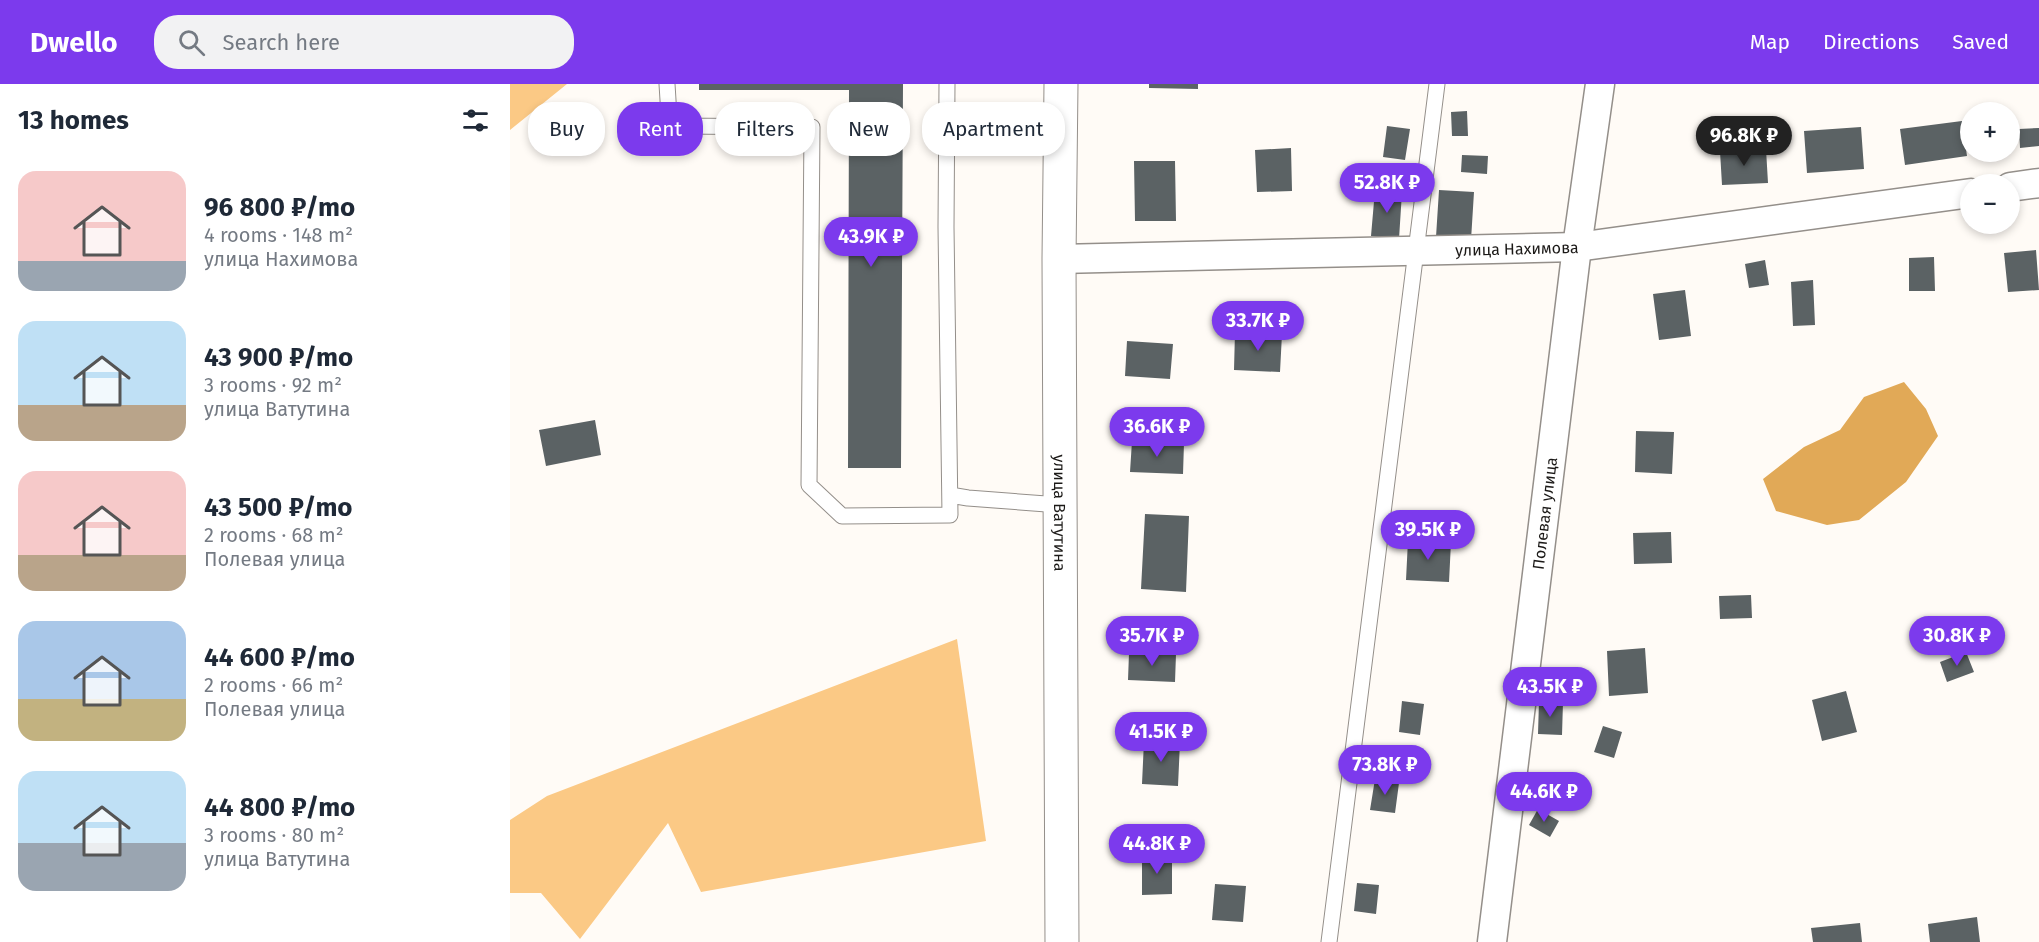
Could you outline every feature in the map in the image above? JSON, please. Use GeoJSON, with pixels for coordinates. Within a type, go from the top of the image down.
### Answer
{"type":"FeatureCollection","features":[{"type":"Feature","properties":{"kind":"street","name":"улица Ватутина"},"geometry":{"type":"LineString","coordinates":[[1061,84],[1059,259],[1062,942]]}},
{"type":"Feature","properties":{"kind":"street","name":"Полевая улица"},"geometry":{"type":"LineString","coordinates":[[1492,942],[1577,247],[1600,84]]}},
{"type":"Feature","properties":{"kind":"street"},"geometry":{"type":"LineString","coordinates":[[2020,186],[2039,183]]}},
{"type":"Feature","properties":{"kind":"street","name":"улица Нахимова"},"geometry":{"type":"LineString","coordinates":[[1059,259],[1577,247],[1960,195]]}},
{"type":"Feature","properties":{"kind":"lane"},"geometry":{"type":"LineString","coordinates":[[667,84],[669,116],[680,126],[812,127],[809,485],[842,516],[950,515],[946,227],[947,84]]}},
{"type":"Feature","properties":{"kind":"lane"},"geometry":{"type":"LineString","coordinates":[[1329,942],[1414,252],[1437,84]]}},
{"type":"Feature","properties":{"kind":"lane"},"geometry":{"type":"LineString","coordinates":[[950,495],[1060,505]]}},
{"type":"Feature","properties":{"kind":"shaded area"},"geometry":{"type":"Polygon","coordinates":[[[510,84],[567,84],[545,102],[528,102],[528,115],[510,130],[510,84]]]}},
{"type":"Feature","properties":{"kind":"shaded area"},"geometry":{"type":"Polygon","coordinates":[[[1904,382],[1926,409],[1938,436],[1906,482],[1859,520],[1827,525],[1776,511],[1763,479],[1804,447],[1840,430],[1864,397],[1904,382]]]}},
{"type":"Feature","properties":{"kind":"shaded area"},"geometry":{"type":"Polygon","coordinates":[[[957,639],[986,841],[701,892],[668,823],[580,939],[541,893],[510,893],[510,820],[547,796],[957,639]]]}},
{"type":"Feature","properties":{"kind":"building"},"geometry":{"type":"Polygon","coordinates":[[[699,84],[903,84],[903,102],[849,102],[849,90],[699,90],[699,84]]]}},
{"type":"Feature","properties":{"kind":"building"},"geometry":{"type":"Polygon","coordinates":[[[1149,84],[1198,84],[1198,89],[1149,88],[1149,84]]]}},
{"type":"Feature","properties":{"kind":"building"},"geometry":{"type":"Polygon","coordinates":[[[1467,111],[1468,136],[1452,136],[1451,112],[1467,111]]]}},
{"type":"Feature","properties":{"kind":"building"},"geometry":{"type":"Polygon","coordinates":[[[1960,121],[1960,157],[1905,165],[1900,129],[1960,121]]]}},
{"type":"Feature","properties":{"kind":"building"},"geometry":{"type":"Polygon","coordinates":[[[1387,126],[1410,129],[1405,160],[1383,157],[1387,126]]]}},
{"type":"Feature","properties":{"kind":"building"},"geometry":{"type":"Polygon","coordinates":[[[1861,127],[1864,169],[1807,173],[1804,131],[1861,127]]]}},
{"type":"Feature","properties":{"kind":"building"},"geometry":{"type":"Polygon","coordinates":[[[2039,128],[2039,146],[2020,148],[2020,129],[2039,128]]]}},
{"type":"Feature","properties":{"kind":"building"},"geometry":{"type":"Polygon","coordinates":[[[1291,148],[1292,191],[1257,192],[1255,150],[1291,148]]]}},
{"type":"Feature","properties":{"kind":"building"},"geometry":{"type":"Polygon","coordinates":[[[1766,149],[1768,183],[1722,185],[1720,151],[1766,149]]]}},
{"type":"Feature","properties":{"kind":"building"},"geometry":{"type":"Polygon","coordinates":[[[1462,155],[1488,156],[1487,174],[1461,172],[1462,155]]]}},
{"type":"Feature","properties":{"kind":"building"},"geometry":{"type":"Polygon","coordinates":[[[849,156],[903,156],[901,468],[848,468],[849,156]]]}},
{"type":"Feature","properties":{"kind":"building"},"geometry":{"type":"Polygon","coordinates":[[[1134,161],[1175,161],[1176,221],[1135,221],[1134,161]]]}},
{"type":"Feature","properties":{"kind":"building"},"geometry":{"type":"Polygon","coordinates":[[[1375,190],[1402,192],[1399,239],[1371,236],[1375,190]]]}},
{"type":"Feature","properties":{"kind":"building"},"geometry":{"type":"Polygon","coordinates":[[[1439,190],[1474,192],[1471,240],[1436,237],[1439,190]]]}},
{"type":"Feature","properties":{"kind":"building"},"geometry":{"type":"Polygon","coordinates":[[[2036,250],[2039,290],[2008,292],[2004,253],[2036,250]]]}},
{"type":"Feature","properties":{"kind":"building"},"geometry":{"type":"Polygon","coordinates":[[[1934,257],[1935,291],[1909,291],[1909,258],[1934,257]]]}},
{"type":"Feature","properties":{"kind":"building"},"geometry":{"type":"Polygon","coordinates":[[[1765,260],[1769,285],[1749,288],[1745,264],[1765,260]]]}},
{"type":"Feature","properties":{"kind":"building"},"geometry":{"type":"Polygon","coordinates":[[[1813,280],[1815,325],[1793,326],[1791,282],[1813,280]]]}},
{"type":"Feature","properties":{"kind":"building"},"geometry":{"type":"Polygon","coordinates":[[[1685,290],[1691,336],[1659,340],[1653,294],[1685,290]]]}},
{"type":"Feature","properties":{"kind":"building"},"geometry":{"type":"Polygon","coordinates":[[[1235,332],[1282,334],[1280,372],[1234,370],[1235,332]]]}},
{"type":"Feature","properties":{"kind":"building"},"geometry":{"type":"Polygon","coordinates":[[[1127,341],[1173,344],[1170,379],[1125,376],[1127,341]]]}},
{"type":"Feature","properties":{"kind":"building"},"geometry":{"type":"Polygon","coordinates":[[[595,420],[601,455],[546,466],[539,430],[595,420]]]}},
{"type":"Feature","properties":{"kind":"building"},"geometry":{"type":"Polygon","coordinates":[[[1636,431],[1674,432],[1672,474],[1635,472],[1636,431]]]}},
{"type":"Feature","properties":{"kind":"building"},"geometry":{"type":"Polygon","coordinates":[[[1132,441],[1184,443],[1183,474],[1130,472],[1132,441]]]}},
{"type":"Feature","properties":{"kind":"building"},"geometry":{"type":"Polygon","coordinates":[[[1145,514],[1189,516],[1186,592],[1141,589],[1145,514]]]}},
{"type":"Feature","properties":{"kind":"building"},"geometry":{"type":"Polygon","coordinates":[[[1671,532],[1672,563],[1634,564],[1633,533],[1671,532]]]}},
{"type":"Feature","properties":{"kind":"building"},"geometry":{"type":"Polygon","coordinates":[[[1408,540],[1451,542],[1449,582],[1406,580],[1408,540]]]}},
{"type":"Feature","properties":{"kind":"building"},"geometry":{"type":"Polygon","coordinates":[[[1751,595],[1752,618],[1720,619],[1719,596],[1751,595]]]}},
{"type":"Feature","properties":{"kind":"building"},"geometry":{"type":"Polygon","coordinates":[[[1645,648],[1648,693],[1609,696],[1607,651],[1645,648]]]}},
{"type":"Feature","properties":{"kind":"building"},"geometry":{"type":"Polygon","coordinates":[[[1966,652],[1974,672],[1947,682],[1940,662],[1966,652]]]}},
{"type":"Feature","properties":{"kind":"building"},"geometry":{"type":"Polygon","coordinates":[[[1129,653],[1176,654],[1175,682],[1128,680],[1129,653]]]}},
{"type":"Feature","properties":{"kind":"building"},"geometry":{"type":"Polygon","coordinates":[[[1846,691],[1857,732],[1822,741],[1812,700],[1846,691]]]}},
{"type":"Feature","properties":{"kind":"building"},"geometry":{"type":"Polygon","coordinates":[[[1402,701],[1424,704],[1420,735],[1399,732],[1402,701]]]}},
{"type":"Feature","properties":{"kind":"building"},"geometry":{"type":"Polygon","coordinates":[[[1539,701],[1563,702],[1562,735],[1538,734],[1539,701]]]}},
{"type":"Feature","properties":{"kind":"building"},"geometry":{"type":"Polygon","coordinates":[[[1603,726],[1622,732],[1614,758],[1594,752],[1603,726]]]}},
{"type":"Feature","properties":{"kind":"building"},"geometry":{"type":"Polygon","coordinates":[[[1144,741],[1180,742],[1178,786],[1142,784],[1144,741]]]}},
{"type":"Feature","properties":{"kind":"building"},"geometry":{"type":"Polygon","coordinates":[[[1375,779],[1399,783],[1395,813],[1370,810],[1375,779]]]}},
{"type":"Feature","properties":{"kind":"building"},"geometry":{"type":"Polygon","coordinates":[[[1538,809],[1559,821],[1550,837],[1529,825],[1538,809]]]}},
{"type":"Feature","properties":{"kind":"building"},"geometry":{"type":"Polygon","coordinates":[[[1172,855],[1172,894],[1142,895],[1142,856],[1172,855]]]}},
{"type":"Feature","properties":{"kind":"building"},"geometry":{"type":"Polygon","coordinates":[[[1357,883],[1379,885],[1376,914],[1354,911],[1357,883]]]}},
{"type":"Feature","properties":{"kind":"building"},"geometry":{"type":"Polygon","coordinates":[[[1215,884],[1246,886],[1243,922],[1212,920],[1215,884]]]}},
{"type":"Feature","properties":{"kind":"building"},"geometry":{"type":"Polygon","coordinates":[[[1977,917],[1980,942],[1930,942],[1928,924],[1977,917]]]}},
{"type":"Feature","properties":{"kind":"building"},"geometry":{"type":"Polygon","coordinates":[[[1860,923],[1862,942],[1813,942],[1811,928],[1860,923]]]}}]}
